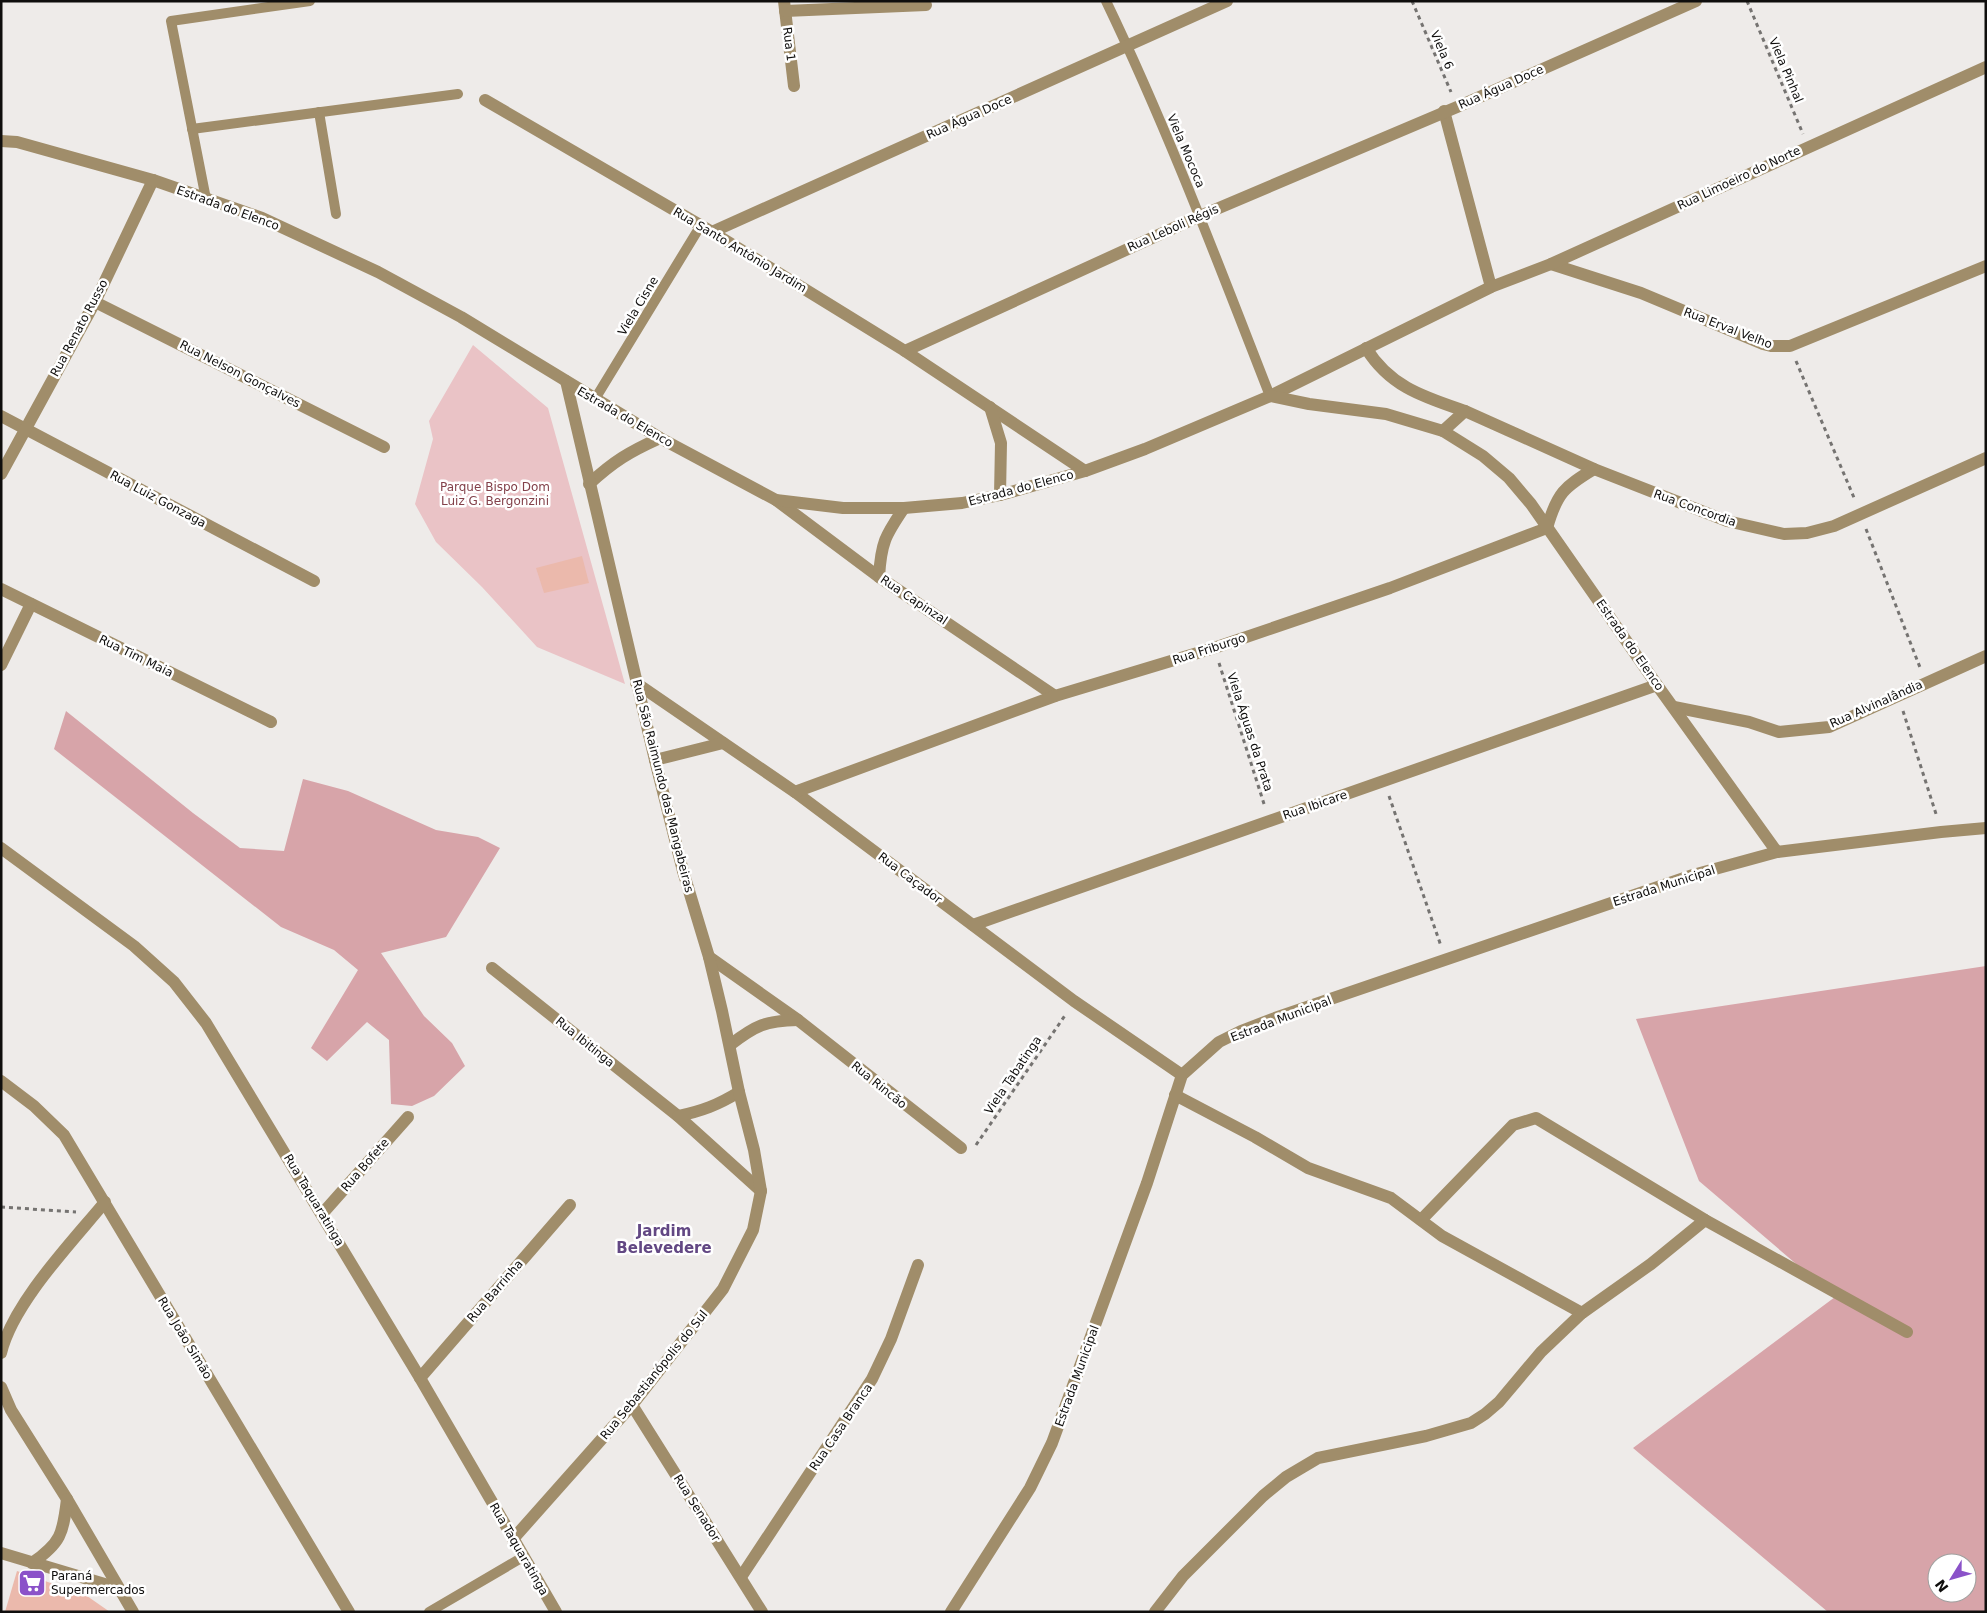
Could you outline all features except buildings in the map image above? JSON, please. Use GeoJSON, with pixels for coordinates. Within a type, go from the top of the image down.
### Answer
{"type":"FeatureCollection","features":[{"type":"Feature","properties":{"kind":"street","name":"Rua Água Doce"},"geometry":{"type":"LineString","coordinates":[[707,228],[1128,46],[1227,1]]}},
{"type":"Feature","properties":{"kind":"street","name":"Rua Água Doce"},"geometry":{"type":"LineString","coordinates":[[1491,286],[1444,111],[1457,107],[1696,1]]}},
{"type":"Feature","properties":{"kind":"street"},"geometry":{"type":"LineString","coordinates":[[784,6],[926,5]]}},
{"type":"Feature","properties":{"kind":"street","name":"Rua 1"},"geometry":{"type":"LineString","coordinates":[[784,6],[794,86]]}},
{"type":"Feature","properties":{"kind":"street","name":"Rua Limoeiro do Norte"},"geometry":{"type":"LineString","coordinates":[[1491,286],[1551,264],[1986,66]]}},
{"type":"Feature","properties":{"kind":"street","name":"Rua Santo Antônio Jardim"},"geometry":{"type":"LineString","coordinates":[[485,100],[707,228],[905,351],[1084,471]]}},
{"type":"Feature","properties":{"kind":"street","name":"Rua Leboli Régis"},"geometry":{"type":"LineString","coordinates":[[905,351],[1200,216],[1444,111]]}},
{"type":"Feature","properties":{"kind":"street","name":"Estrada do Elenco"},"geometry":{"type":"LineString","coordinates":[[1,141],[16,142],[153,180],[262,218],[378,272],[461,317],[660,438],[776,500],[843,508],[904,508],[962,503],[1000,495],[1084,471],[1145,449],[1270,396],[1491,286]]}},
{"type":"Feature","properties":{"kind":"street","name":"Rua Renato Russo"},"geometry":{"type":"LineString","coordinates":[[1,474],[95,302],[153,180]]}},
{"type":"Feature","properties":{"kind":"street","name":"Rua Erval Velho"},"geometry":{"type":"LineString","coordinates":[[1551,264],[1640,293],[1763,344],[1780,346],[1790,346],[1986,266]]}},
{"type":"Feature","properties":{"kind":"street","name":"Rua Nelson Gonçalves"},"geometry":{"type":"LineString","coordinates":[[95,302],[384,447]]}},
{"type":"Feature","properties":{"kind":"street"},"geometry":{"type":"LineString","coordinates":[[1366,348],[1375,363],[1409,390],[1465,411],[1443,431]]}},
{"type":"Feature","properties":{"kind":"street","name":"Rua São Raimundo das Mangabeiras"},"geometry":{"type":"LineString","coordinates":[[566,382],[655,760],[683,871],[709,957],[754,1150],[761,1191]]}},
{"type":"Feature","properties":{"kind":"street","name":"Estrada do Elenco"},"geometry":{"type":"LineString","coordinates":[[1270,396],[1309,404],[1386,414],[1443,431],[1483,456],[1509,478],[1531,504],[1657,685],[1777,852]]}},
{"type":"Feature","properties":{"kind":"street"},"geometry":{"type":"LineString","coordinates":[[990,407],[1001,443],[1000,495]]}},
{"type":"Feature","properties":{"kind":"street","name":"Rua Concordia"},"geometry":{"type":"LineString","coordinates":[[1465,411],[1594,469],[1727,521],[1784,534],[1807,533],[1834,526],[1986,458]]}},
{"type":"Feature","properties":{"kind":"street","name":"Rua Luiz Gonzaga"},"geometry":{"type":"LineString","coordinates":[[1,416],[314,581]]}},
{"type":"Feature","properties":{"kind":"street"},"geometry":{"type":"LineString","coordinates":[[589,484],[629,452],[660,438]]}},
{"type":"Feature","properties":{"kind":"street"},"geometry":{"type":"LineString","coordinates":[[1547,528],[1552,510],[1560,494],[1569,484],[1594,469]]}},
{"type":"Feature","properties":{"kind":"street","name":"Rua Capinzal"},"geometry":{"type":"LineString","coordinates":[[776,500],[879,577],[1055,696]]}},
{"type":"Feature","properties":{"kind":"street"},"geometry":{"type":"LineString","coordinates":[[879,577],[880,553],[887,533],[904,508]]}},
{"type":"Feature","properties":{"kind":"street","name":"Rua Friburgo"},"geometry":{"type":"LineString","coordinates":[[795,792],[1055,696],[1214,648],[1390,588],[1547,528]]}},
{"type":"Feature","properties":{"kind":"street","name":"Rua Tim Maia"},"geometry":{"type":"LineString","coordinates":[[1,589],[271,722]]}},
{"type":"Feature","properties":{"kind":"street"},"geometry":{"type":"LineString","coordinates":[[1,665],[31,604]]}},
{"type":"Feature","properties":{"kind":"street","name":"Rua Alvinalândia"},"geometry":{"type":"LineString","coordinates":[[1674,707],[1749,722],[1779,732],[1829,727],[1898,694],[1986,656]]}},
{"type":"Feature","properties":{"kind":"street","name":"Rua Caçador"},"geometry":{"type":"LineString","coordinates":[[636,683],[795,792],[1074,1001],[1182,1075]]}},
{"type":"Feature","properties":{"kind":"street","name":"Rua Ibicare"},"geometry":{"type":"LineString","coordinates":[[973,925],[1657,685]]}},
{"type":"Feature","properties":{"kind":"street"},"geometry":{"type":"LineString","coordinates":[[655,760],[723,743]]}},
{"type":"Feature","properties":{"kind":"street"},"geometry":{"type":"LineString","coordinates":[[1777,852],[1986,828]]}},
{"type":"Feature","properties":{"kind":"street","name":"Rua Taquaratinga"},"geometry":{"type":"LineString","coordinates":[[1,848],[134,946],[174,982],[206,1023],[420,1378],[556,1612]]}},
{"type":"Feature","properties":{"kind":"street","name":"Estrada Municipal"},"geometry":{"type":"LineString","coordinates":[[951,1612],[1030,1488],[1052,1443],[1147,1183],[1182,1075],[1220,1042],[1241,1032],[1693,875],[1777,852]]}},
{"type":"Feature","properties":{"kind":"street","name":"Rua Rincão"},"geometry":{"type":"LineString","coordinates":[[709,957],[798,1020],[961,1148]]}},
{"type":"Feature","properties":{"kind":"street","name":"Rua Ibitinga"},"geometry":{"type":"LineString","coordinates":[[492,968],[678,1116],[761,1191]]}},
{"type":"Feature","properties":{"kind":"street"},"geometry":{"type":"LineString","coordinates":[[730,1045],[748,1031],[762,1024],[776,1020],[798,1020]]}},
{"type":"Feature","properties":{"kind":"street","name":"Rua João Simão"},"geometry":{"type":"LineString","coordinates":[[1,1081],[34,1106],[64,1135],[349,1612]]}},
{"type":"Feature","properties":{"kind":"street"},"geometry":{"type":"LineString","coordinates":[[678,1116],[702,1111],[717,1105],[739,1092]]}},
{"type":"Feature","properties":{"kind":"street"},"geometry":{"type":"LineString","coordinates":[[1175,1095],[1256,1137],[1308,1168],[1391,1198],[1442,1236],[1582,1313]]}},
{"type":"Feature","properties":{"kind":"street","name":"Rua Bofete"},"geometry":{"type":"LineString","coordinates":[[322,1214],[408,1117]]}},
{"type":"Feature","properties":{"kind":"street"},"geometry":{"type":"LineString","coordinates":[[1421,1220],[1513,1125],[1536,1118],[1705,1220],[1907,1332]]}},
{"type":"Feature","properties":{"kind":"street","name":"Rua Sebastianópolis do Sul"},"geometry":{"type":"LineString","coordinates":[[513,1539],[632,1405],[722,1289],[753,1230],[761,1191]]}},
{"type":"Feature","properties":{"kind":"street"},"geometry":{"type":"LineString","coordinates":[[1,1353],[4,1340],[19,1312],[47,1272],[105,1202]]}},
{"type":"Feature","properties":{"kind":"street","name":"Rua Barrinha"},"geometry":{"type":"LineString","coordinates":[[420,1378],[570,1205]]}},
{"type":"Feature","properties":{"kind":"street"},"geometry":{"type":"LineString","coordinates":[[1155,1612],[1183,1576],[1262,1496],[1302,1467],[1318,1458],[1426,1436],[1471,1423],[1499,1402],[1541,1352],[1582,1313],[1651,1264],[1705,1220]]}},
{"type":"Feature","properties":{"kind":"street","name":"Rua Casa Branca"},"geometry":{"type":"LineString","coordinates":[[741,1577],[872,1379],[892,1339],[918,1265]]}},
{"type":"Feature","properties":{"kind":"street"},"geometry":{"type":"LineString","coordinates":[[1,1387],[11,1410],[68,1499],[133,1612]]}},
{"type":"Feature","properties":{"kind":"street","name":"Rua Senador"},"geometry":{"type":"LineString","coordinates":[[632,1405],[762,1612]]}},
{"type":"Feature","properties":{"kind":"street"},"geometry":{"type":"LineString","coordinates":[[32,1563],[48,1552],[56,1543],[64,1528],[68,1499]]}},
{"type":"Feature","properties":{"kind":"street"},"geometry":{"type":"LineString","coordinates":[[1,1553],[118,1588]]}},
{"type":"Feature","properties":{"kind":"lane"},"geometry":{"type":"LineString","coordinates":[[206,199],[171,21],[310,1]]}},
{"type":"Feature","properties":{"kind":"lane","name":"Viela Mococa"},"geometry":{"type":"LineString","coordinates":[[1106,1],[1128,46],[1200,216],[1270,396]]}},
{"type":"Feature","properties":{"kind":"lane"},"geometry":{"type":"LineString","coordinates":[[192,129],[458,94]]}},
{"type":"Feature","properties":{"kind":"lane"},"geometry":{"type":"LineString","coordinates":[[319,112],[336,214]]}},
{"type":"Feature","properties":{"kind":"lane","name":"Viela Cisne"},"geometry":{"type":"LineString","coordinates":[[596,399],[707,228]]}},
{"type":"Feature","properties":{"kind":"lane"},"geometry":{"type":"LineString","coordinates":[[430,1612],[523,1557]]}},
{"type":"Feature","properties":{"kind":"path","name":"Viela 6"},"geometry":{"type":"LineString","coordinates":[[1412,1],[1457,107]]}},
{"type":"Feature","properties":{"kind":"path","name":"Viela Pinhal"},"geometry":{"type":"LineString","coordinates":[[1747,1],[1809,146]]}},
{"type":"Feature","properties":{"kind":"path","name":"Viela Águas da Prata"},"geometry":{"type":"LineString","coordinates":[[1214,648],[1270,821]]}},
{"type":"Feature","properties":{"kind":"path"},"geometry":{"type":"LineString","coordinates":[[1898,694],[1941,832]]}},
{"type":"Feature","properties":{"kind":"path"},"geometry":{"type":"LineString","coordinates":[[1384,781],[1446,960]]}},
{"type":"Feature","properties":{"kind":"path","name":"Viela Tabatinga"},"geometry":{"type":"LineString","coordinates":[[961,1148],[974,1149],[1074,1001]]}},
{"type":"Feature","properties":{"kind":"path"},"geometry":{"type":"LineString","coordinates":[[1,1207],[96,1213]]}},
{"type":"Feature","properties":{"kind":"green space","name":"Parque Bispo Dom Luiz G. Bergonzini"},"geometry":{"type":"Polygon","coordinates":[[[473,345],[548,408],[625,684],[537,647],[482,587],[436,542],[415,504],[433,439],[429,421],[473,345]]]}},
{"type":"Feature","properties":{"kind":"shaded area"},"geometry":{"type":"Polygon","coordinates":[[[66,711],[193,813],[240,848],[284,851],[303,779],[348,791],[436,830],[478,837],[500,848],[446,937],[381,953],[424,1016],[452,1043],[465,1066],[434,1096],[412,1106],[391,1104],[389,1040],[367,1022],[327,1061],[311,1048],[358,970],[334,950],[281,927],[54,749],[66,711]]]}},
{"type":"Feature","properties":{"kind":"shaded area"},"geometry":{"type":"Polygon","coordinates":[[[1986,966],[1986,1612],[1828,1612],[1633,1448],[1835,1297],[1699,1181],[1636,1019],[1986,966]]]}},
{"type":"Feature","properties":{"kind":"place","name":"Paraná Supermercados"},"geometry":{"type":"Point","coordinates":[32,1583]}},
{"type":"Feature","properties":{"kind":"district","name":"Jardim Belevedere"},"geometry":{"type":"Point","coordinates":[664,1240]}}]}
